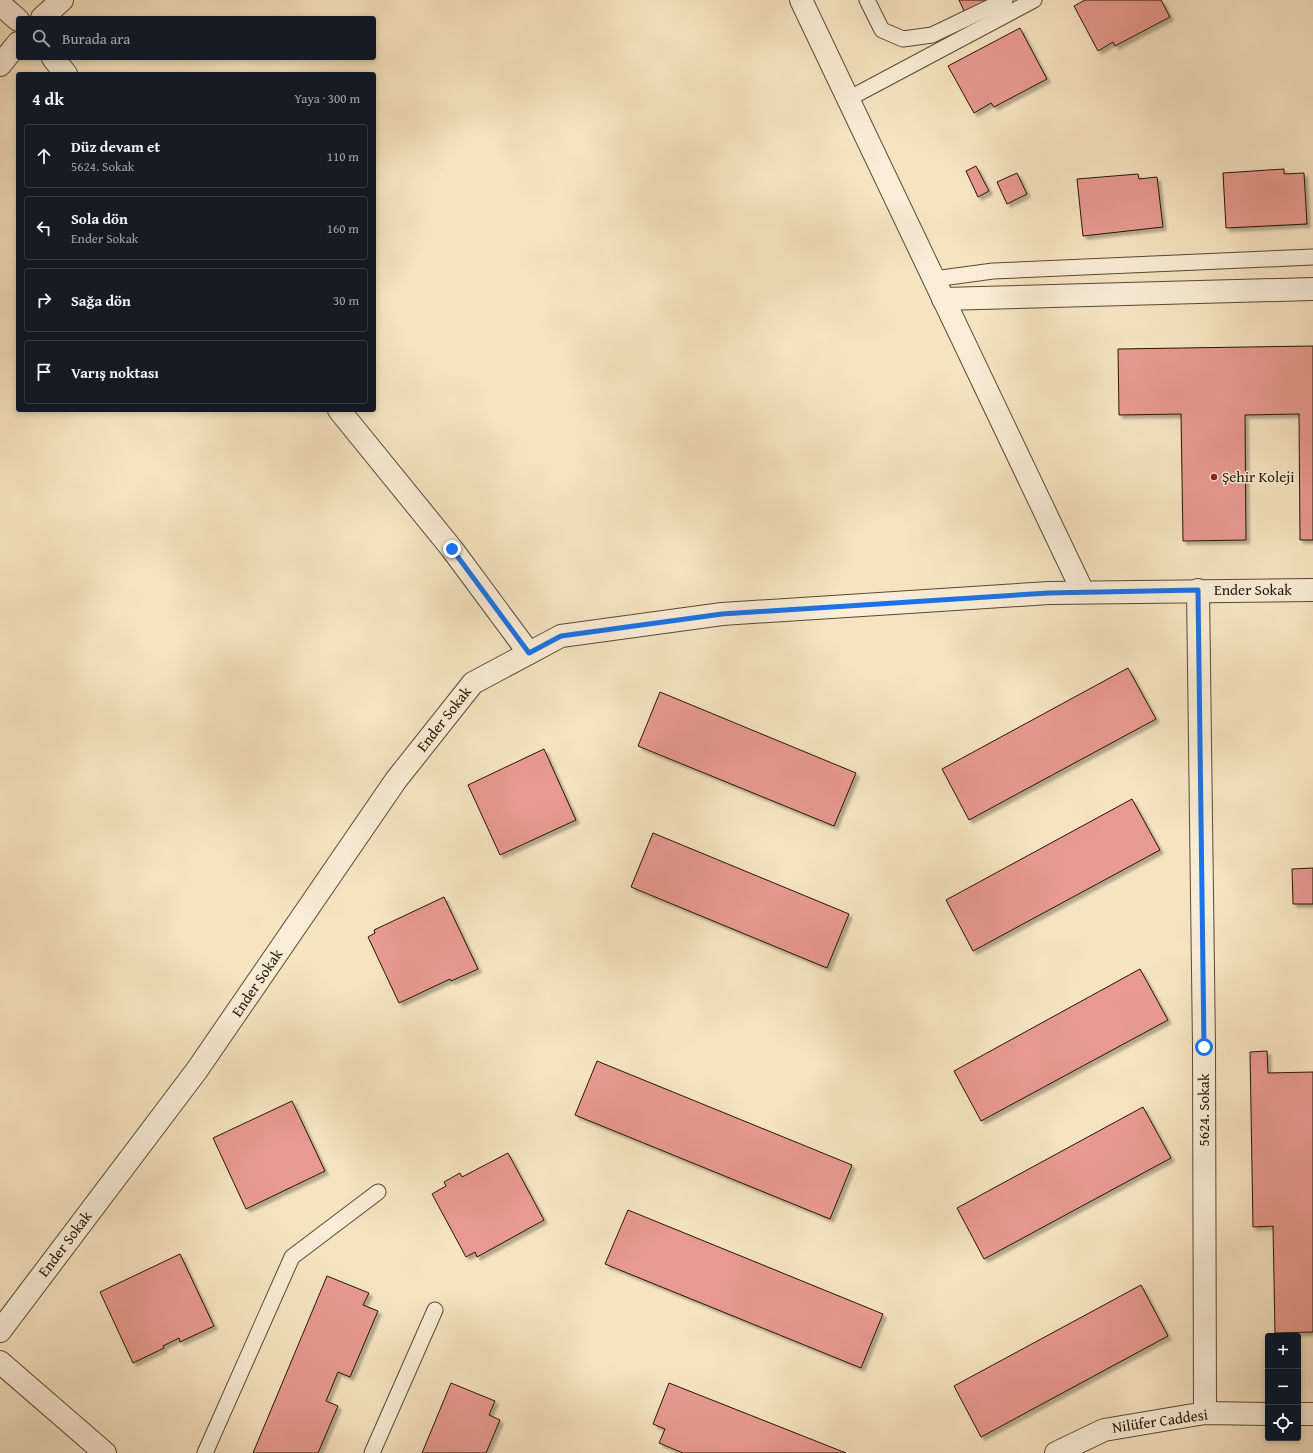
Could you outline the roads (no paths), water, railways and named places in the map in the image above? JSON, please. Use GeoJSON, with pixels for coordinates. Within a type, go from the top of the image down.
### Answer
{"type":"FeatureCollection","features":[{"type":"Feature","properties":{"kind":"street"},"geometry":{"type":"LineString","coordinates":[[44,16],[62,0]]}},
{"type":"Feature","properties":{"kind":"street"},"geometry":{"type":"LineString","coordinates":[[800,0],[1083,592]]}},
{"type":"Feature","properties":{"kind":"street"},"geometry":{"type":"LineString","coordinates":[[0,4],[16,18]]}},
{"type":"Feature","properties":{"kind":"street"},"geometry":{"type":"LineString","coordinates":[[0,65],[16,46]]}},
{"type":"Feature","properties":{"kind":"street"},"geometry":{"type":"LineString","coordinates":[[55,60],[64,72]]}},
{"type":"Feature","properties":{"kind":"street"},"geometry":{"type":"LineString","coordinates":[[938,289],[1313,289]]}},
{"type":"Feature","properties":{"kind":"street"},"geometry":{"type":"LineString","coordinates":[[341,412],[452,549],[529,653]]}},
{"type":"Feature","properties":{"kind":"street","name":"Ender Sokak"},"geometry":{"type":"LineString","coordinates":[[0,1331],[197,1070],[396,780],[473,683],[561,636],[722,614],[1049,593],[1198,590],[1313,590]]}},
{"type":"Feature","properties":{"kind":"street","name":"5624. Sokak"},"geometry":{"type":"LineString","coordinates":[[1198,590],[1204,1039],[1206,1413]]}},
{"type":"Feature","properties":{"kind":"street"},"geometry":{"type":"LineString","coordinates":[[0,1362],[105,1453]]}},
{"type":"Feature","properties":{"kind":"street","name":"Nilüfer Caddesi"},"geometry":{"type":"LineString","coordinates":[[1056,1453],[1104,1430],[1206,1413],[1265,1414]]}},
{"type":"Feature","properties":{"kind":"street"},"geometry":{"type":"LineString","coordinates":[[1301,1414],[1313,1414]]}},
{"type":"Feature","properties":{"kind":"lane"},"geometry":{"type":"LineString","coordinates":[[867,0],[882,30],[903,39],[932,35],[1005,0]]}},
{"type":"Feature","properties":{"kind":"lane"},"geometry":{"type":"LineString","coordinates":[[848,99],[1034,0]]}},
{"type":"Feature","properties":{"kind":"lane"},"geometry":{"type":"LineString","coordinates":[[938,289],[993,271],[1313,257]]}},
{"type":"Feature","properties":{"kind":"lane"},"geometry":{"type":"LineString","coordinates":[[205,1453],[292,1257],[378,1192]]}},
{"type":"Feature","properties":{"kind":"lane"},"geometry":{"type":"LineString","coordinates":[[372,1453],[435,1310]]}},
{"type":"Feature","properties":{"kind":"place","name":"Şehir Koleji"},"geometry":{"type":"Point","coordinates":[1214,477]}}]}
